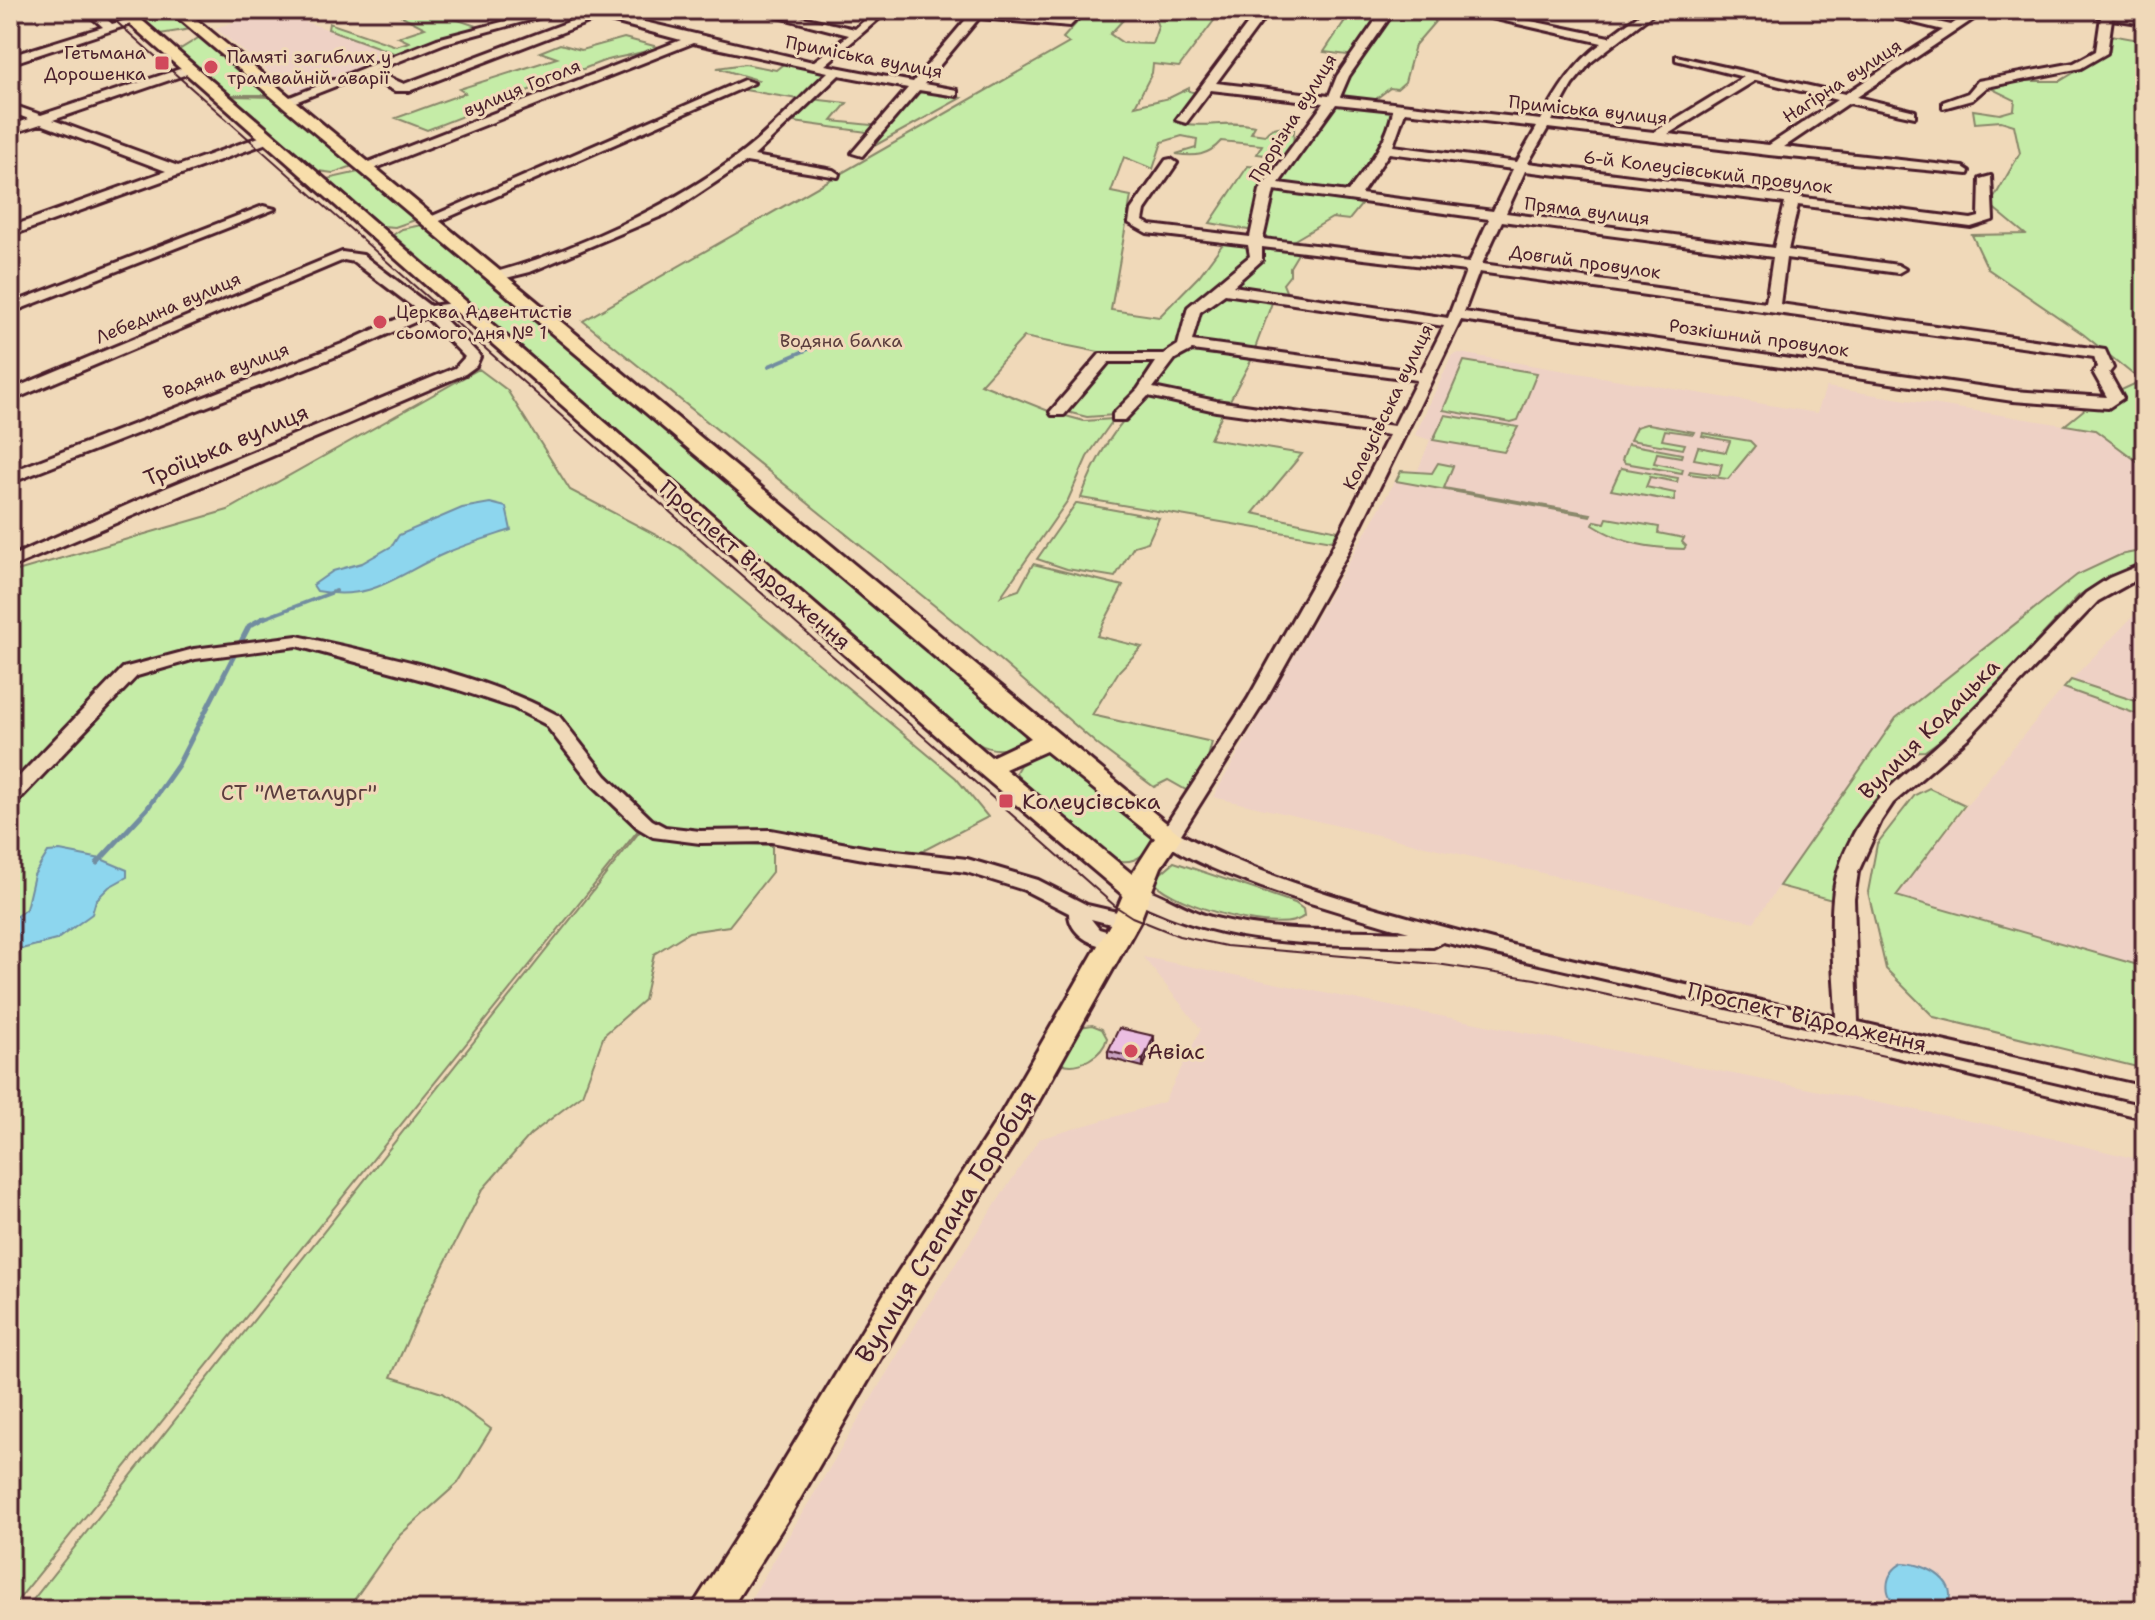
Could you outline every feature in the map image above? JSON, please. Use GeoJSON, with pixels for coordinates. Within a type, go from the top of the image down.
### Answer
{"type":"FeatureCollection","features":[{"type":"Feature","properties":{"kind":"main road","name":"Проспект Відродження"},"geometry":{"type":"LineString","coordinates":[[176,10],[177,34],[189,70],[988,768],[1126,918]]}},
{"type":"Feature","properties":{"kind":"main road","name":"Проспект Відродження"},"geometry":{"type":"LineString","coordinates":[[121,19],[177,34],[286,101],[1048,740],[1169,836]]}},
{"type":"Feature","properties":{"kind":"main road"},"geometry":{"type":"LineString","coordinates":[[315,179],[366,168]]}},
{"type":"Feature","properties":{"kind":"main road"},"geometry":{"type":"LineString","coordinates":[[378,234],[428,221]]}},
{"type":"Feature","properties":{"kind":"main road"},"geometry":{"type":"LineString","coordinates":[[988,768],[1048,740]]}},
{"type":"Feature","properties":{"kind":"main road","name":"Вулиця Степана Горобця"},"geometry":{"type":"LineString","coordinates":[[709,1610],[777,1505],[899,1298],[1010,1125],[1126,918],[1148,867],[1169,836]]}},
{"type":"Feature","properties":{"kind":"street"},"geometry":{"type":"LineString","coordinates":[[90,10],[121,19]]}},
{"type":"Feature","properties":{"kind":"street"},"geometry":{"type":"LineString","coordinates":[[286,101],[441,41],[561,10]]}},
{"type":"Feature","properties":{"kind":"street","name":"Приміська вулиця"},"geometry":{"type":"LineString","coordinates":[[581,10],[690,40],[835,72],[953,93]]}},
{"type":"Feature","properties":{"kind":"street"},"geometry":{"type":"LineString","coordinates":[[757,10],[856,33]]}},
{"type":"Feature","properties":{"kind":"street"},"geometry":{"type":"LineString","coordinates":[[816,66],[839,50],[883,10]]}},
{"type":"Feature","properties":{"kind":"street"},"geometry":{"type":"LineString","coordinates":[[925,10],[1070,23],[1080,10]]}},
{"type":"Feature","properties":{"kind":"street"},"geometry":{"type":"LineString","coordinates":[[1182,120],[1264,10]]}},
{"type":"Feature","properties":{"kind":"street","name":"Прорізна вулиця"},"geometry":{"type":"LineString","coordinates":[[1192,346],[1184,343],[1193,310],[1257,257],[1255,244],[1267,190],[1334,98],[1343,76],[1389,10]]}},
{"type":"Feature","properties":{"kind":"street"},"geometry":{"type":"LineString","coordinates":[[1462,10],[1611,41]]}},
{"type":"Feature","properties":{"kind":"street","name":"Колеусівська вулиця"},"geometry":{"type":"LineString","coordinates":[[1169,836],[1257,699],[1337,556],[1454,319],[1520,167],[1567,84],[1587,60],[1652,10]]}},
{"type":"Feature","properties":{"kind":"street"},"geometry":{"type":"LineString","coordinates":[[1868,10],[1951,28]]}},
{"type":"Feature","properties":{"kind":"street"},"geometry":{"type":"LineString","coordinates":[[2076,10],[2145,21]]}},
{"type":"Feature","properties":{"kind":"street"},"geometry":{"type":"LineString","coordinates":[[858,153],[978,13]]}},
{"type":"Feature","properties":{"kind":"street","name":"Нагірна вулиця"},"geometry":{"type":"LineString","coordinates":[[1769,151],[1974,14]]}},
{"type":"Feature","properties":{"kind":"street"},"geometry":{"type":"LineString","coordinates":[[363,70],[405,88],[597,15]]}},
{"type":"Feature","properties":{"kind":"street"},"geometry":{"type":"LineString","coordinates":[[1947,105],[1969,98],[1982,84],[2077,66],[2101,53],[2107,16]]}},
{"type":"Feature","properties":{"kind":"street"},"geometry":{"type":"LineString","coordinates":[[10,60],[121,19]]}},
{"type":"Feature","properties":{"kind":"street","name":"вулиця Гоголя"},"geometry":{"type":"LineString","coordinates":[[366,168],[690,40]]}},
{"type":"Feature","properties":{"kind":"street"},"geometry":{"type":"LineString","coordinates":[[1680,58],[1911,114]]}},
{"type":"Feature","properties":{"kind":"street"},"geometry":{"type":"LineString","coordinates":[[10,130],[189,70]]}},
{"type":"Feature","properties":{"kind":"street"},"geometry":{"type":"LineString","coordinates":[[494,277],[525,269],[666,209],[744,158],[835,72]]}},
{"type":"Feature","properties":{"kind":"street"},"geometry":{"type":"LineString","coordinates":[[1658,135],[1753,77]]}},
{"type":"Feature","properties":{"kind":"street"},"geometry":{"type":"LineString","coordinates":[[428,221],[748,83]]}},
{"type":"Feature","properties":{"kind":"street","name":"Приміська вулиця"},"geometry":{"type":"LineString","coordinates":[[1209,86],[1963,171]]}},
{"type":"Feature","properties":{"kind":"street"},"geometry":{"type":"LineString","coordinates":[[1351,198],[1398,123],[1400,107]]}},
{"type":"Feature","properties":{"kind":"street"},"geometry":{"type":"LineString","coordinates":[[10,108],[176,170]]}},
{"type":"Feature","properties":{"kind":"street"},"geometry":{"type":"LineString","coordinates":[[10,232],[266,139]]}},
{"type":"Feature","properties":{"kind":"street","name":"6-й Колеусівський провулок"},"geometry":{"type":"LineString","coordinates":[[1384,149],[1971,223],[1986,220],[1986,179]]}},
{"type":"Feature","properties":{"kind":"street"},"geometry":{"type":"LineString","coordinates":[[744,158],[833,174]]}},
{"type":"Feature","properties":{"kind":"street","name":"Довгий провулок"},"geometry":{"type":"LineString","coordinates":[[1171,163],[1138,210],[1136,223],[1147,229],[1255,244],[1474,267],[2100,353]]}},
{"type":"Feature","properties":{"kind":"street","name":"Пряма вулиця"},"geometry":{"type":"LineString","coordinates":[[1272,186],[1898,269]]}},
{"type":"Feature","properties":{"kind":"street"},"geometry":{"type":"LineString","coordinates":[[1772,308],[1792,201]]}},
{"type":"Feature","properties":{"kind":"street"},"geometry":{"type":"LineString","coordinates":[[10,309],[268,209]]}},
{"type":"Feature","properties":{"kind":"street","name":"Лебедина вулиця"},"geometry":{"type":"LineString","coordinates":[[10,396],[342,256],[358,258],[426,311]]}},
{"type":"Feature","properties":{"kind":"street"},"geometry":{"type":"LineString","coordinates":[[1222,289],[1454,319]]}},
{"type":"Feature","properties":{"kind":"street","name":"Водяна вулиця"},"geometry":{"type":"LineString","coordinates":[[14,471],[347,347],[426,311],[457,305]]}},
{"type":"Feature","properties":{"kind":"street","name":"Троїцька вулиця"},"geometry":{"type":"LineString","coordinates":[[10,563],[174,490],[460,371],[471,363],[473,357],[442,322],[426,311]]}},
{"type":"Feature","properties":{"kind":"street","name":"Розкішний провулок"},"geometry":{"type":"LineString","coordinates":[[1454,319],[2057,401],[2108,403],[2115,398],[2101,372],[2105,368],[2100,353]]}},
{"type":"Feature","properties":{"kind":"street"},"geometry":{"type":"LineString","coordinates":[[1119,417],[1144,391],[1163,358],[1179,348],[1192,346],[1426,377]]}},
{"type":"Feature","properties":{"kind":"street"},"geometry":{"type":"LineString","coordinates":[[1058,412],[1105,357],[1163,358]]}},
{"type":"Feature","properties":{"kind":"street"},"geometry":{"type":"LineString","coordinates":[[1144,391],[1216,406],[1399,432]]}},
{"type":"Feature","properties":{"kind":"street","name":"Вулиця Кодацька"},"geometry":{"type":"LineString","coordinates":[[1847,1026],[1844,899],[1848,872],[1871,821],[1886,799],[1961,734],[2092,597],[2145,568]]}},
{"type":"Feature","properties":{"kind":"street"},"geometry":{"type":"LineString","coordinates":[[10,798],[130,672],[194,654],[297,641],[367,657],[463,685],[521,704],[543,715],[552,720],[599,780],[645,824],[660,833],[700,837],[771,836],[869,854],[967,866],[1031,885],[1080,910],[1126,918]]}},
{"type":"Feature","properties":{"kind":"street","name":"Проспект Відродження"},"geometry":{"type":"LineString","coordinates":[[1169,836],[1215,861],[1310,896],[1468,942],[2145,1095]]}},
{"type":"Feature","properties":{"kind":"street","name":"Проспект Відродження"},"geometry":{"type":"LineString","coordinates":[[1126,918],[1193,920],[1246,932],[1468,942]]}},
{"type":"Feature","properties":{"kind":"shaded area"},"geometry":{"type":"Polygon","coordinates":[[[272,10],[395,53],[295,93],[215,28],[272,10]]]}},
{"type":"Feature","properties":{"kind":"shaded area"},"geometry":{"type":"Polygon","coordinates":[[[1459,353],[1817,413],[1826,387],[2095,430],[2145,467],[2145,550],[2120,555],[2077,575],[1896,718],[1754,922],[1213,797],[1401,471],[1418,470],[1430,440],[1415,435],[1452,355],[1459,353]]]}},
{"type":"Feature","properties":{"kind":"shaded area"},"geometry":{"type":"Polygon","coordinates":[[[2145,604],[2145,967],[1896,896],[2000,763],[2066,685],[2145,604]]]}},
{"type":"Feature","properties":{"kind":"shaded area"},"geometry":{"type":"Polygon","coordinates":[[[1143,957],[2021,1131],[2145,1161],[2145,1610],[744,1610],[924,1311],[1039,1139],[1164,1102],[1201,1029],[1143,957]]]}},
{"type":"Feature","properties":{"kind":"green space"},"geometry":{"type":"Polygon","coordinates":[[[133,10],[171,10],[191,29],[160,34],[133,10]]]}},
{"type":"Feature","properties":{"kind":"green space"},"geometry":{"type":"Polygon","coordinates":[[[428,10],[479,27],[549,10],[392,57],[394,53],[328,29],[329,23],[396,46],[409,42],[398,37],[425,28],[398,14],[428,10]]]}},
{"type":"Feature","properties":{"kind":"green space","name":"Водяна балка"},"geometry":{"type":"Polygon","coordinates":[[[1152,10],[1222,10],[1179,67],[1153,64],[1152,73],[1135,106],[1169,98],[1189,88],[1189,91],[1201,94],[1182,119],[1186,124],[1246,124],[1255,126],[1251,133],[1265,135],[1274,128],[1294,128],[1293,150],[1289,158],[1257,154],[1262,145],[1221,141],[1201,154],[1176,154],[1196,148],[1197,139],[1182,136],[1162,142],[1153,169],[1124,157],[1111,192],[1131,196],[1111,310],[1159,317],[1199,276],[1225,241],[1252,245],[1254,257],[1187,309],[1180,345],[1161,356],[1104,353],[1024,337],[981,384],[1051,412],[1084,421],[1114,419],[1087,457],[1068,500],[1001,596],[1019,590],[1033,564],[1123,586],[1097,636],[1142,647],[1119,671],[1092,715],[1212,742],[1204,773],[1186,790],[1168,780],[1154,787],[1098,745],[972,636],[583,321],[1069,43],[1063,38],[1081,18],[1125,18],[1110,34],[1123,43],[1152,44],[1158,27],[1152,10]]]}},
{"type":"Feature","properties":{"kind":"green space"},"geometry":{"type":"Polygon","coordinates":[[[1352,10],[1388,10],[1355,56],[1324,52],[1352,10]]]}},
{"type":"Feature","properties":{"kind":"green space"},"geometry":{"type":"Polygon","coordinates":[[[1395,10],[1445,10],[1415,45],[1405,82],[1397,89],[1390,88],[1372,102],[1338,99],[1348,76],[1395,10]]]}},
{"type":"Feature","properties":{"kind":"green space"},"geometry":{"type":"Polygon","coordinates":[[[2111,35],[2145,41],[2145,467],[2095,430],[2065,425],[2091,404],[2141,381],[2083,334],[1988,269],[1972,235],[2025,234],[1990,205],[2020,153],[2014,125],[2001,121],[1975,123],[1973,110],[2000,114],[2014,110],[2015,100],[1988,87],[2005,81],[2060,81],[2110,51],[2111,35]]]}},
{"type":"Feature","properties":{"kind":"green space"},"geometry":{"type":"Polygon","coordinates":[[[200,37],[270,95],[231,95],[179,50],[200,37]]]}},
{"type":"Feature","properties":{"kind":"green space"},"geometry":{"type":"Polygon","coordinates":[[[624,38],[658,47],[601,62],[427,130],[396,118],[465,93],[459,89],[557,58],[540,52],[560,44],[581,50],[624,38]]]}},
{"type":"Feature","properties":{"kind":"green space"},"geometry":{"type":"Polygon","coordinates":[[[787,61],[832,73],[803,100],[739,89],[758,80],[717,68],[745,64],[776,70],[787,61]]]}},
{"type":"Feature","properties":{"kind":"green space"},"geometry":{"type":"Polygon","coordinates":[[[915,88],[961,98],[867,150],[897,118],[915,88]]]}},
{"type":"Feature","properties":{"kind":"green space"},"geometry":{"type":"Polygon","coordinates":[[[232,96],[272,97],[354,163],[353,166],[333,173],[318,171],[232,96]]]}},
{"type":"Feature","properties":{"kind":"green space"},"geometry":{"type":"Polygon","coordinates":[[[811,99],[847,103],[832,121],[881,126],[874,133],[787,121],[811,99]]]}},
{"type":"Feature","properties":{"kind":"green space"},"geometry":{"type":"Polygon","coordinates":[[[1335,101],[1392,108],[1395,122],[1349,194],[1279,184],[1335,101]]]}},
{"type":"Feature","properties":{"kind":"green space"},"geometry":{"type":"Polygon","coordinates":[[[1248,166],[1281,169],[1254,231],[1210,223],[1248,166]]]}},
{"type":"Feature","properties":{"kind":"green space"},"geometry":{"type":"Polygon","coordinates":[[[363,171],[418,219],[395,227],[382,226],[327,179],[363,171]]]}},
{"type":"Feature","properties":{"kind":"green space"},"geometry":{"type":"Polygon","coordinates":[[[1274,188],[1362,204],[1349,220],[1332,218],[1286,245],[1259,243],[1274,188]]]}},
{"type":"Feature","properties":{"kind":"green space"},"geometry":{"type":"Polygon","coordinates":[[[426,224],[1028,730],[1020,743],[999,749],[977,743],[393,235],[402,229],[426,224]]]}},
{"type":"Feature","properties":{"kind":"green space"},"geometry":{"type":"Polygon","coordinates":[[[1258,249],[1299,252],[1283,284],[1288,296],[1226,289],[1258,249]]]}},
{"type":"Feature","properties":{"kind":"green space"},"geometry":{"type":"Polygon","coordinates":[[[1224,293],[1273,300],[1254,351],[1188,342],[1198,310],[1224,293]]]}},
{"type":"Feature","properties":{"kind":"green space"},"geometry":{"type":"Polygon","coordinates":[[[1194,348],[1253,357],[1228,404],[1150,390],[1174,356],[1194,348]]]}},
{"type":"Feature","properties":{"kind":"green space"},"geometry":{"type":"Polygon","coordinates":[[[1111,357],[1159,360],[1142,387],[1115,415],[1087,417],[1063,411],[1083,394],[1111,357]]]}},
{"type":"Feature","properties":{"kind":"green space"},"geometry":{"type":"Polygon","coordinates":[[[1464,361],[1537,373],[1518,420],[1511,422],[1443,410],[1464,361]]]}},
{"type":"Feature","properties":{"kind":"green space","name":"СТ \"Металург\""},"geometry":{"type":"Polygon","coordinates":[[[479,369],[507,390],[570,490],[679,547],[956,778],[988,817],[917,854],[870,850],[788,832],[706,834],[661,829],[644,823],[10,1610],[10,573],[228,510],[479,369]]]}},
{"type":"Feature","properties":{"kind":"green space"},"geometry":{"type":"Polygon","coordinates":[[[1148,394],[1224,410],[1210,439],[1302,454],[1253,513],[1338,531],[1332,541],[1081,498],[1108,442],[1148,394]]]}},
{"type":"Feature","properties":{"kind":"green space"},"geometry":{"type":"Polygon","coordinates":[[[1445,415],[1518,427],[1504,452],[1433,440],[1445,415]]]}},
{"type":"Feature","properties":{"kind":"green space"},"geometry":{"type":"Polygon","coordinates":[[[1646,424],[1694,432],[1665,430],[1662,440],[1685,444],[1683,449],[1630,440],[1636,427],[1646,424]]]}},
{"type":"Feature","properties":{"kind":"green space"},"geometry":{"type":"Polygon","coordinates":[[[1703,433],[1750,441],[1755,446],[1728,479],[1689,474],[1690,471],[1719,475],[1722,464],[1694,459],[1698,447],[1726,452],[1730,441],[1702,436],[1703,433]]]}},
{"type":"Feature","properties":{"kind":"green space"},"geometry":{"type":"Polygon","coordinates":[[[1628,444],[1682,454],[1681,457],[1657,453],[1654,463],[1683,469],[1682,473],[1625,463],[1622,460],[1628,444]]]}},
{"type":"Feature","properties":{"kind":"green space"},"geometry":{"type":"Polygon","coordinates":[[[1438,463],[1453,466],[1444,488],[1591,514],[1396,481],[1401,471],[1432,473],[1438,463]]]}},
{"type":"Feature","properties":{"kind":"green space"},"geometry":{"type":"Polygon","coordinates":[[[1621,468],[1678,478],[1677,482],[1650,477],[1646,487],[1675,493],[1674,501],[1611,490],[1621,468]]]}},
{"type":"Feature","properties":{"kind":"green space"},"geometry":{"type":"Polygon","coordinates":[[[1076,503],[1159,518],[1148,542],[1134,546],[1115,577],[1067,569],[1037,559],[1076,503]]]}},
{"type":"Feature","properties":{"kind":"green space"},"geometry":{"type":"Polygon","coordinates":[[[1607,518],[1659,527],[1658,533],[1684,538],[1682,542],[1686,546],[1684,549],[1636,544],[1593,525],[1595,521],[1605,523],[1607,518]]]}},
{"type":"Feature","properties":{"kind":"green space"},"geometry":{"type":"Polygon","coordinates":[[[2145,550],[2145,563],[2105,579],[2078,596],[1957,728],[1925,751],[1900,752],[1899,775],[1854,828],[1837,870],[1836,901],[1779,886],[1896,718],[2077,575],[2120,555],[2145,550]]]}},
{"type":"Feature","properties":{"kind":"green space"},"geometry":{"type":"Polygon","coordinates":[[[2071,680],[2145,704],[2145,717],[2064,688],[2071,680]]]}},
{"type":"Feature","properties":{"kind":"green space"},"geometry":{"type":"Polygon","coordinates":[[[1042,753],[1053,753],[1155,835],[1154,845],[1134,860],[1109,858],[1020,779],[1016,772],[1020,765],[1042,753]]]}},
{"type":"Feature","properties":{"kind":"green space"},"geometry":{"type":"Polygon","coordinates":[[[1929,788],[1965,805],[1896,896],[2145,967],[2145,1069],[1934,1017],[1886,969],[1868,892],[1877,844],[1915,795],[1929,788]]]}},
{"type":"Feature","properties":{"kind":"green space"},"geometry":{"type":"Polygon","coordinates":[[[641,830],[675,841],[772,845],[772,872],[729,926],[689,932],[654,954],[644,1000],[604,1035],[582,1095],[530,1135],[482,1190],[391,1377],[442,1393],[491,1429],[458,1483],[400,1535],[347,1610],[25,1610],[641,830]]]}},
{"type":"Feature","properties":{"kind":"green space"},"geometry":{"type":"Polygon","coordinates":[[[1174,862],[1295,903],[1303,909],[1304,916],[1292,922],[1252,921],[1183,900],[1155,883],[1174,862]]]}},
{"type":"Feature","properties":{"kind":"green space"},"geometry":{"type":"Polygon","coordinates":[[[1092,1025],[1102,1029],[1107,1038],[1101,1050],[1082,1063],[1061,1063],[1080,1027],[1092,1025]]]}},
{"type":"Feature","properties":{"kind":"water"},"geometry":{"type":"Polygon","coordinates":[[[490,503],[506,507],[511,530],[446,553],[370,589],[337,593],[317,591],[313,585],[333,571],[362,563],[392,546],[399,535],[462,508],[490,503]]]}},
{"type":"Feature","properties":{"kind":"water"},"geometry":{"type":"Polygon","coordinates":[[[60,851],[101,859],[127,870],[127,877],[109,887],[96,900],[92,914],[56,940],[10,952],[10,921],[26,909],[34,875],[48,852],[60,851]]]}},
{"type":"Feature","properties":{"kind":"water"},"geometry":{"type":"Polygon","coordinates":[[[1903,1563],[1922,1567],[1940,1576],[1950,1591],[1944,1610],[1908,1610],[1891,1599],[1888,1579],[1903,1563]]]}},
{"type":"Feature","properties":{"kind":"building","name":"Авіас"},"geometry":{"type":"Polygon","coordinates":[[[1119,1028],[1154,1036],[1143,1060],[1108,1051],[1119,1028]]]}},
{"type":"Feature","properties":{"kind":"waterway"},"geometry":{"type":"LineString","coordinates":[[769,366],[832,339]]}},
{"type":"Feature","properties":{"kind":"waterway"},"geometry":{"type":"LineString","coordinates":[[262,619],[336,591]]}},
{"type":"Feature","properties":{"kind":"waterway"},"geometry":{"type":"LineString","coordinates":[[97,863],[147,809],[178,765],[249,626],[265,617]]}},
{"type":"Feature","properties":{"kind":"tram line"},"geometry":{"type":"LineString","coordinates":[[103,10],[1115,906],[1132,917],[1179,936],[1226,946],[1437,964],[1535,979],[1890,1057]]}},
{"type":"Feature","properties":{"kind":"tram line"},"geometry":{"type":"LineString","coordinates":[[1890,1057],[1898,1059]]}},
{"type":"Feature","properties":{"kind":"tram line"},"geometry":{"type":"LineString","coordinates":[[1890,1057],[2145,1120]]}},
{"type":"Feature","properties":{"kind":"place","name":"Гетьмана Дорошенка"},"geometry":{"type":"Point","coordinates":[162,63]}},
{"type":"Feature","properties":{"kind":"place","name":"Памяті загиблих у трамвайній аварії"},"geometry":{"type":"Point","coordinates":[211,67]}},
{"type":"Feature","properties":{"kind":"place","name":"Церква Адвентистів сьомого дня № 1"},"geometry":{"type":"Point","coordinates":[380,322]}},
{"type":"Feature","properties":{"kind":"place","name":"Колеусівська"},"geometry":{"type":"Point","coordinates":[1006,801]}},
{"type":"Feature","properties":{"kind":"place","name":"Авіас"},"geometry":{"type":"Point","coordinates":[1131,1051]}}]}
